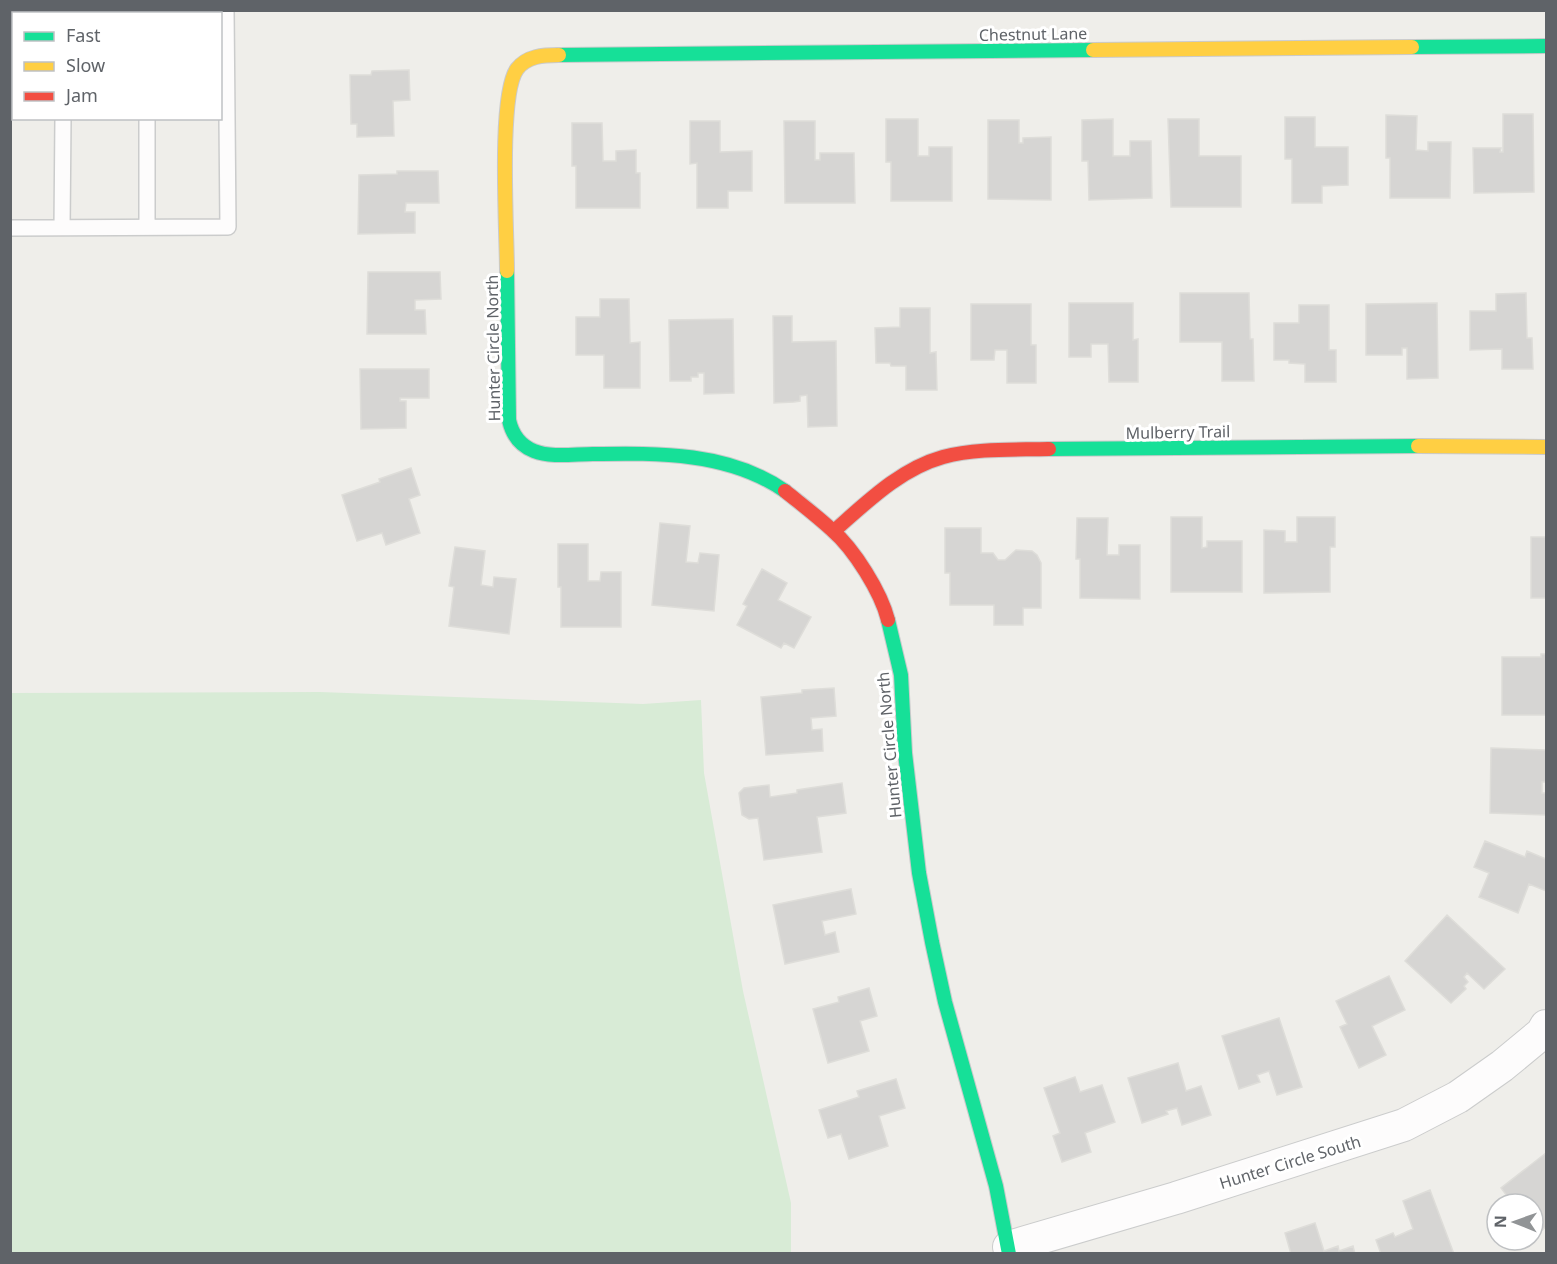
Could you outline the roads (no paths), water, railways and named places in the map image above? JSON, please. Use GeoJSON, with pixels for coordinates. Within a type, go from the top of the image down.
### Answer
{"type":"FeatureCollection","features":[{"type":"Feature","properties":{"kind":"street","name":"Chestnut Lane"},"geometry":{"type":"LineString","coordinates":[[521,64],[536,56],[561,55],[1546,46]]}},
{"type":"Feature","properties":{"kind":"street","name":"Hunter Circle North"},"geometry":{"type":"LineString","coordinates":[[521,64],[510,79],[507,97],[509,420],[511,429],[516,439],[534,452],[551,454],[650,453],[700,457],[752,473],[783,489],[834,531],[867,573],[886,612],[901,675],[905,753],[920,873],[932,942],[945,1002],[996,1186],[1009,1250]]}},
{"type":"Feature","properties":{"kind":"street","name":"Mulberry Trail"},"geometry":{"type":"LineString","coordinates":[[834,531],[896,478],[939,458],[993,450],[1494,445],[1546,447]]}},
{"type":"Feature","properties":{"kind":"street","name":"Hunter Circle South"},"geometry":{"type":"LineString","coordinates":[[1009,1250],[1404,1125],[1458,1097],[1545,1032]]}},
{"type":"Feature","properties":{"kind":"lane"},"geometry":{"type":"LineString","coordinates":[[10,228],[228,227],[226,10]]}},
{"type":"Feature","properties":{"kind":"lane"},"geometry":{"type":"LineString","coordinates":[[62,228],[63,120]]}},
{"type":"Feature","properties":{"kind":"lane"},"geometry":{"type":"LineString","coordinates":[[147,120],[147,227]]}}]}
